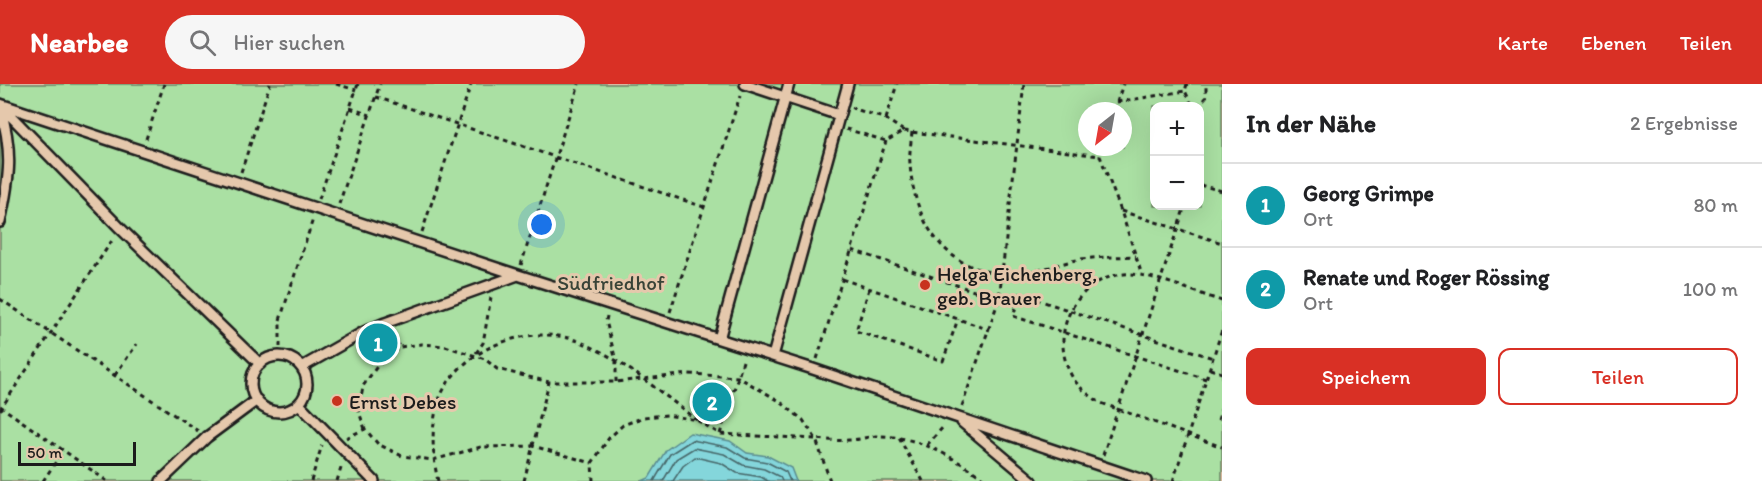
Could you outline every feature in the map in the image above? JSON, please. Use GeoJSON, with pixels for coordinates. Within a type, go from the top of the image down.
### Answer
{"type":"FeatureCollection","features":[{"type":"Feature","properties":{"kind":"lane"},"geometry":{"type":"LineString","coordinates":[[745,84],[785,97],[840,110]]}},
{"type":"Feature","properties":{"kind":"lane"},"geometry":{"type":"LineString","coordinates":[[719,339],[789,84]]}},
{"type":"Feature","properties":{"kind":"lane"},"geometry":{"type":"LineString","coordinates":[[773,356],[848,84]]}},
{"type":"Feature","properties":{"kind":"lane"},"geometry":{"type":"LineString","coordinates":[[0,105],[813,369],[1146,481]]}},
{"type":"Feature","properties":{"kind":"lane"},"geometry":{"type":"LineString","coordinates":[[0,105],[10,152],[7,189],[0,222]]}},
{"type":"Feature","properties":{"kind":"lane"},"geometry":{"type":"LineString","coordinates":[[0,105],[120,228],[260,364]]}},
{"type":"Feature","properties":{"kind":"lane"},"geometry":{"type":"LineString","coordinates":[[302,367],[362,333],[385,323],[518,275]]}},
{"type":"Feature","properties":{"kind":"lane"},"geometry":{"type":"LineString","coordinates":[[273,356],[280,356],[294,360],[302,367],[307,377],[307,384],[299,404],[279,411],[265,408],[257,400],[252,383],[255,370],[260,364],[273,356]]}},
{"type":"Feature","properties":{"kind":"lane"},"geometry":{"type":"LineString","coordinates":[[162,481],[207,437],[257,400]]}},
{"type":"Feature","properties":{"kind":"lane"},"geometry":{"type":"LineString","coordinates":[[299,404],[374,481]]}},
{"type":"Feature","properties":{"kind":"lane"},"geometry":{"type":"LineString","coordinates":[[953,417],[1032,481]]}},
{"type":"Feature","properties":{"kind":"path"},"geometry":{"type":"LineString","coordinates":[[142,151],[164,84]]}},
{"type":"Feature","properties":{"kind":"path"},"geometry":{"type":"LineString","coordinates":[[237,183],[270,84]]}},
{"type":"Feature","properties":{"kind":"path"},"geometry":{"type":"LineString","coordinates":[[336,84],[356,90]]}},
{"type":"Feature","properties":{"kind":"path"},"geometry":{"type":"LineString","coordinates":[[280,356],[280,320],[358,84]]}},
{"type":"Feature","properties":{"kind":"path"},"geometry":{"type":"LineString","coordinates":[[335,215],[380,84]]}},
{"type":"Feature","properties":{"kind":"path"},"geometry":{"type":"LineString","coordinates":[[419,242],[471,84]]}},
{"type":"Feature","properties":{"kind":"path"},"geometry":{"type":"LineString","coordinates":[[518,275],[579,84]]}},
{"type":"Feature","properties":{"kind":"path"},"geometry":{"type":"LineString","coordinates":[[885,118],[897,84]]}},
{"type":"Feature","properties":{"kind":"path"},"geometry":{"type":"LineString","coordinates":[[927,445],[953,417],[990,330],[999,299],[1024,84]]}},
{"type":"Feature","properties":{"kind":"path"},"geometry":{"type":"LineString","coordinates":[[1123,84],[1117,102],[1185,91]]}},
{"type":"Feature","properties":{"kind":"path"},"geometry":{"type":"LineString","coordinates":[[1187,84],[1185,91],[1190,102]]}},
{"type":"Feature","properties":{"kind":"path"},"geometry":{"type":"LineString","coordinates":[[1200,102],[1206,97],[1206,84]]}},
{"type":"Feature","properties":{"kind":"path"},"geometry":{"type":"LineString","coordinates":[[666,322],[741,95]]}},
{"type":"Feature","properties":{"kind":"path"},"geometry":{"type":"LineString","coordinates":[[376,97],[704,207]]}},
{"type":"Feature","properties":{"kind":"path"},"geometry":{"type":"LineString","coordinates":[[350,108],[370,115]]}},
{"type":"Feature","properties":{"kind":"path"},"geometry":{"type":"LineString","coordinates":[[840,110],[885,118],[904,131],[1078,153]]}},
{"type":"Feature","properties":{"kind":"path"},"geometry":{"type":"LineString","coordinates":[[836,126],[886,141]]}},
{"type":"Feature","properties":{"kind":"path"},"geometry":{"type":"LineString","coordinates":[[813,369],[886,141],[904,131]]}},
{"type":"Feature","properties":{"kind":"path"},"geometry":{"type":"LineString","coordinates":[[912,132],[909,162],[913,190],[932,234],[945,250],[963,263],[982,270],[1019,273],[1080,260],[1136,256]]}},
{"type":"Feature","properties":{"kind":"path"},"geometry":{"type":"LineString","coordinates":[[1101,156],[1122,211],[1142,275]]}},
{"type":"Feature","properties":{"kind":"path"},"geometry":{"type":"LineString","coordinates":[[1204,186],[1222,191]]}},
{"type":"Feature","properties":{"kind":"path"},"geometry":{"type":"LineString","coordinates":[[1100,465],[1184,210]]}},
{"type":"Feature","properties":{"kind":"path"},"geometry":{"type":"LineString","coordinates":[[1122,211],[1222,243]]}},
{"type":"Feature","properties":{"kind":"path"},"geometry":{"type":"LineString","coordinates":[[107,481],[1,408],[120,228]]}},
{"type":"Feature","properties":{"kind":"path"},"geometry":{"type":"LineString","coordinates":[[852,250],[1016,305]]}},
{"type":"Feature","properties":{"kind":"path"},"geometry":{"type":"LineString","coordinates":[[1222,301],[1142,275],[1125,274],[1107,278],[1091,286],[1078,297],[1070,311],[1063,332],[1062,347],[1066,364],[1074,380],[1086,393],[1101,403],[1222,447]]}},
{"type":"Feature","properties":{"kind":"path"},"geometry":{"type":"LineString","coordinates":[[842,279],[990,330]]}},
{"type":"Feature","properties":{"kind":"path"},"geometry":{"type":"LineString","coordinates":[[476,355],[483,343],[493,285]]}},
{"type":"Feature","properties":{"kind":"path"},"geometry":{"type":"LineString","coordinates":[[869,289],[856,331],[943,361],[958,319]]}},
{"type":"Feature","properties":{"kind":"path"},"geometry":{"type":"LineString","coordinates":[[1206,379],[1013,316],[1016,305],[1020,294],[1213,358]]}},
{"type":"Feature","properties":{"kind":"path"},"geometry":{"type":"LineString","coordinates":[[0,299],[207,437]]}},
{"type":"Feature","properties":{"kind":"path"},"geometry":{"type":"LineString","coordinates":[[609,304],[606,321],[616,362],[616,382]]}},
{"type":"Feature","properties":{"kind":"path"},"geometry":{"type":"LineString","coordinates":[[1173,481],[1222,330]]}},
{"type":"Feature","properties":{"kind":"path"},"geometry":{"type":"LineString","coordinates":[[438,481],[433,460],[433,429],[441,395],[459,369],[476,355],[509,339],[537,335],[582,342],[644,380],[697,420],[720,434],[847,441],[876,436],[899,438],[927,445],[964,465],[987,481]]}},
{"type":"Feature","properties":{"kind":"path"},"geometry":{"type":"LineString","coordinates":[[115,375],[137,344]]}},
{"type":"Feature","properties":{"kind":"path"},"geometry":{"type":"LineString","coordinates":[[592,463],[532,446],[481,447],[433,460],[402,456],[378,444],[365,429],[359,412],[363,386],[378,365],[400,347],[422,344],[445,346],[476,355],[497,369],[549,382],[616,382],[689,374],[738,377],[778,400],[803,420],[816,439],[830,481]]}},
{"type":"Feature","properties":{"kind":"path"},"geometry":{"type":"LineString","coordinates":[[720,434],[748,348]]}},
{"type":"Feature","properties":{"kind":"path"},"geometry":{"type":"LineString","coordinates":[[1209,369],[1222,374]]}},
{"type":"Feature","properties":{"kind":"path"},"geometry":{"type":"LineString","coordinates":[[524,481],[549,382]]}},
{"type":"Feature","properties":{"kind":"path"},"geometry":{"type":"LineString","coordinates":[[1222,407],[1218,420],[1222,421]]}},
{"type":"Feature","properties":{"kind":"path"},"geometry":{"type":"LineString","coordinates":[[593,481],[592,463],[609,438],[623,425],[644,417],[667,415],[697,420]]}},
{"type":"Feature","properties":{"kind":"path"},"geometry":{"type":"LineString","coordinates":[[337,443],[365,429]]}},
{"type":"Feature","properties":{"kind":"path"},"geometry":{"type":"LineString","coordinates":[[311,481],[326,432]]}},
{"type":"Feature","properties":{"kind":"path"},"geometry":{"type":"LineString","coordinates":[[899,438],[923,481]]}},
{"type":"Feature","properties":{"kind":"path"},"geometry":{"type":"LineString","coordinates":[[43,481],[63,451]]}},
{"type":"Feature","properties":{"kind":"green space","name":"Südfriedhof"},"geometry":{"type":"Polygon","coordinates":[[[0,84],[1222,84],[1222,481],[0,481],[0,84]]]}},
{"type":"Feature","properties":{"kind":"water"},"geometry":{"type":"Polygon","coordinates":[[[690,433],[730,441],[747,453],[768,456],[791,468],[796,481],[642,481],[649,478],[666,450],[690,433]]]}},
{"type":"Feature","properties":{"kind":"place","name":"Helga Eichenberg, geb. Brauer"},"geometry":{"type":"Point","coordinates":[925,285]}},
{"type":"Feature","properties":{"kind":"place","name":"Georg Grimpe"},"geometry":{"type":"Point","coordinates":[378,343]}},
{"type":"Feature","properties":{"kind":"place","name":"Ernst Debes"},"geometry":{"type":"Point","coordinates":[337,401]}},
{"type":"Feature","properties":{"kind":"place","name":"Renate und Roger Rössing"},"geometry":{"type":"Point","coordinates":[712,402]}}]}
